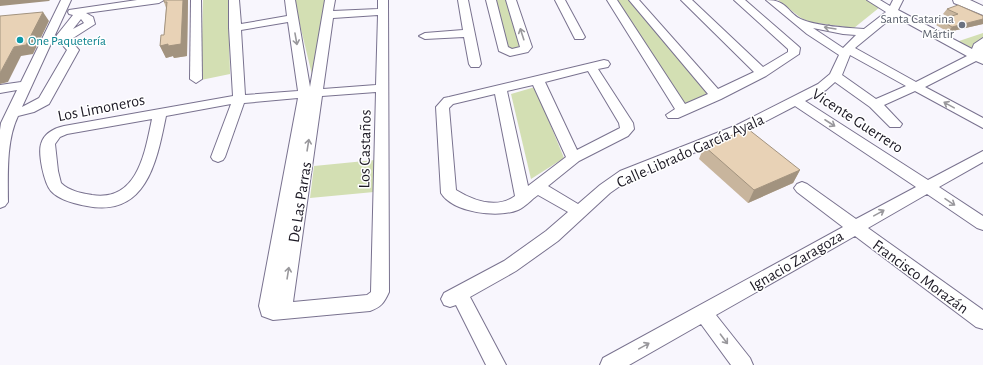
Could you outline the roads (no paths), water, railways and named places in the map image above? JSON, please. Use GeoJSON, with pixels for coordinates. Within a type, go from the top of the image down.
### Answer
{"type":"FeatureCollection","features":[{"type":"Feature","properties":{"kind":"main road"},"geometry":{"type":"LineString","coordinates":[[959,0],[983,11]]}},
{"type":"Feature","properties":{"kind":"street"},"geometry":{"type":"LineString","coordinates":[[0,202],[3,143],[13,113],[25,85],[66,0]]}},
{"type":"Feature","properties":{"kind":"street"},"geometry":{"type":"LineString","coordinates":[[95,0],[98,2],[114,0]]}},
{"type":"Feature","properties":{"kind":"street"},"geometry":{"type":"LineString","coordinates":[[60,14],[159,0]]}},
{"type":"Feature","properties":{"kind":"street"},"geometry":{"type":"LineString","coordinates":[[196,0],[196,79]]}},
{"type":"Feature","properties":{"kind":"street"},"geometry":{"type":"LineString","coordinates":[[218,157],[239,99],[234,28],[234,0]]}},
{"type":"Feature","properties":{"kind":"street"},"geometry":{"type":"LineString","coordinates":[[290,0],[311,92]]}},
{"type":"Feature","properties":{"kind":"street","name":"De Las Parras"},"geometry":{"type":"LineString","coordinates":[[276,311],[311,92],[330,0]]}},
{"type":"Feature","properties":{"kind":"street"},"geometry":{"type":"LineString","coordinates":[[491,0],[503,48],[510,53],[524,50],[526,47],[511,0]]}},
{"type":"Feature","properties":{"kind":"street"},"geometry":{"type":"LineString","coordinates":[[560,0],[579,37]]}},
{"type":"Feature","properties":{"kind":"street"},"geometry":{"type":"LineString","coordinates":[[612,0],[678,113],[717,96],[762,73],[793,54],[794,48],[739,0]]}},
{"type":"Feature","properties":{"kind":"street"},"geometry":{"type":"LineString","coordinates":[[634,0],[717,96]]}},
{"type":"Feature","properties":{"kind":"street"},"geometry":{"type":"LineString","coordinates":[[686,0],[762,73]]}},
{"type":"Feature","properties":{"kind":"street"},"geometry":{"type":"LineString","coordinates":[[771,0],[798,20],[811,32],[983,124]]}},
{"type":"Feature","properties":{"kind":"street"},"geometry":{"type":"LineString","coordinates":[[872,0],[892,12],[980,54]]}},
{"type":"Feature","properties":{"kind":"street","name":"Vicente Guerrero"},"geometry":{"type":"LineString","coordinates":[[898,0],[892,12],[864,32],[846,52],[835,76],[822,88],[797,101],[983,224]]}},
{"type":"Feature","properties":{"kind":"street"},"geometry":{"type":"LineString","coordinates":[[464,5],[475,64]]}},
{"type":"Feature","properties":{"kind":"street"},"geometry":{"type":"LineString","coordinates":[[327,15],[383,6]]}},
{"type":"Feature","properties":{"kind":"street","name":"Los Castaños"},"geometry":{"type":"LineString","coordinates":[[276,311],[370,303],[377,298],[380,292],[383,6]]}},
{"type":"Feature","properties":{"kind":"street"},"geometry":{"type":"LineString","coordinates":[[13,113],[29,109],[44,101],[73,50],[63,39],[63,35],[80,12]]}},
{"type":"Feature","properties":{"kind":"street"},"geometry":{"type":"LineString","coordinates":[[234,28],[293,18]]}},
{"type":"Feature","properties":{"kind":"street"},"geometry":{"type":"LineString","coordinates":[[798,20],[816,26],[864,32]]}},
{"type":"Feature","properties":{"kind":"street"},"geometry":{"type":"LineString","coordinates":[[425,36],[469,33]]}},
{"type":"Feature","properties":{"kind":"street"},"geometry":{"type":"LineString","coordinates":[[980,54],[978,46],[983,41]]}},
{"type":"Feature","properties":{"kind":"street"},"geometry":{"type":"LineString","coordinates":[[875,104],[915,87],[980,54]]}},
{"type":"Feature","properties":{"kind":"street"},"geometry":{"type":"LineString","coordinates":[[591,67],[626,123],[627,129],[623,133],[574,158],[514,205],[496,209],[463,201],[449,193],[442,108],[445,104],[449,101],[538,81],[591,67],[604,64]]}},
{"type":"Feature","properties":{"kind":"street"},"geometry":{"type":"LineString","coordinates":[[835,76],[875,104],[895,124]]}},
{"type":"Feature","properties":{"kind":"street"},"geometry":{"type":"LineString","coordinates":[[538,81],[574,158]]}},
{"type":"Feature","properties":{"kind":"street"},"geometry":{"type":"LineString","coordinates":[[0,89],[25,85]]}},
{"type":"Feature","properties":{"kind":"street","name":"Los Limoneros"},"geometry":{"type":"LineString","coordinates":[[160,114],[149,159],[138,181],[127,195],[117,200],[98,202],[64,194],[56,188],[52,180],[48,144],[55,134],[73,128],[239,99],[311,92],[382,88]]}},
{"type":"Feature","properties":{"kind":"street"},"geometry":{"type":"LineString","coordinates":[[500,90],[523,198]]}},
{"type":"Feature","properties":{"kind":"street","name":"Calle Librado García Ayala"},"geometry":{"type":"LineString","coordinates":[[496,365],[455,297],[510,266],[552,236],[605,189],[625,175],[742,128],[797,101]]}},
{"type":"Feature","properties":{"kind":"street","name":"Ignacio Zaragoza"},"geometry":{"type":"LineString","coordinates":[[610,365],[926,186],[983,156]]}},
{"type":"Feature","properties":{"kind":"street"},"geometry":{"type":"LineString","coordinates":[[540,184],[583,209]]}},
{"type":"Feature","properties":{"kind":"street","name":"Francisco Morazán"},"geometry":{"type":"LineString","coordinates":[[802,188],[983,321]]}},
{"type":"Feature","properties":{"kind":"street"},"geometry":{"type":"LineString","coordinates":[[704,313],[744,365]]}},
{"type":"Feature","properties":{"kind":"place","name":"Santa Catarina Mártir"},"geometry":{"type":"Point","coordinates":[962,25]}},
{"type":"Feature","properties":{"kind":"place","name":"One Paquetería"},"geometry":{"type":"Point","coordinates":[20,40]}}]}
